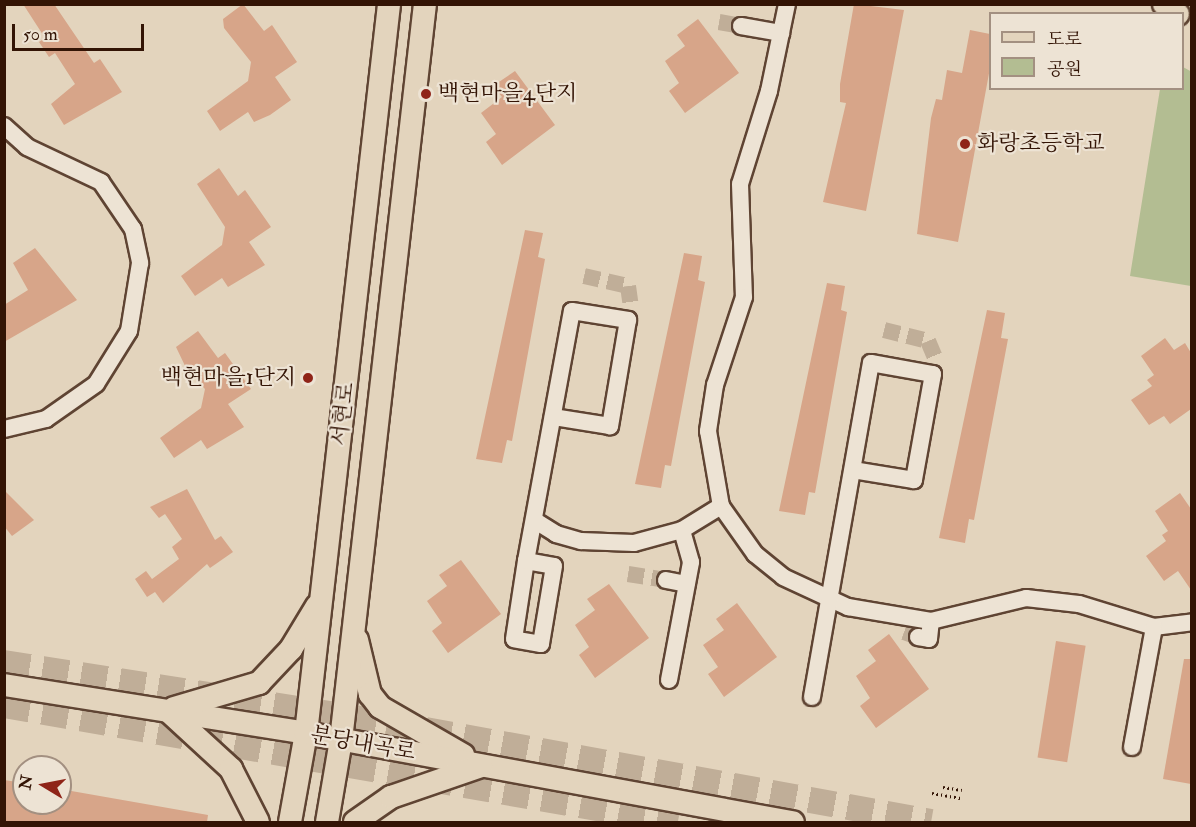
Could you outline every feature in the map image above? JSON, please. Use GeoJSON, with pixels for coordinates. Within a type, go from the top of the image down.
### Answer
{"type":"FeatureCollection","features":[{"type":"Feature","properties":{"kind":"main road","name":"서현로"},"geometry":{"type":"LineString","coordinates":[[290,822],[306,733],[389,4]]}},
{"type":"Feature","properties":{"kind":"main road","name":"서현로"},"geometry":{"type":"LineString","coordinates":[[327,822],[341,740],[425,4]]}},
{"type":"Feature","properties":{"kind":"main road"},"geometry":{"type":"LineString","coordinates":[[167,710],[260,684],[291,649],[321,600]]}},
{"type":"Feature","properties":{"kind":"main road"},"geometry":{"type":"LineString","coordinates":[[354,628],[370,694],[380,707],[482,766]]}},
{"type":"Feature","properties":{"kind":"main road","name":"분당내곡로"},"geometry":{"type":"LineString","coordinates":[[4,685],[306,733],[482,766],[719,816],[793,822]]}},
{"type":"Feature","properties":{"kind":"main road"},"geometry":{"type":"LineString","coordinates":[[167,710],[231,769],[258,822]]}},
{"type":"Feature","properties":{"kind":"main road"},"geometry":{"type":"LineString","coordinates":[[355,822],[391,797],[482,766]]}},
{"type":"Feature","properties":{"kind":"lane"},"geometry":{"type":"LineString","coordinates":[[787,4],[740,184],[745,249],[741,319],[711,407],[710,458],[721,506],[755,554],[783,578],[830,601],[931,621],[1026,598],[1079,604],[1154,627],[1191,622]]}},
{"type":"Feature","properties":{"kind":"lane"},"geometry":{"type":"LineString","coordinates":[[741,26],[781,33]]}},
{"type":"Feature","properties":{"kind":"lane"},"geometry":{"type":"LineString","coordinates":[[4,126],[27,147],[101,182],[133,229],[140,263],[129,331],[96,384],[46,419],[4,429]]}},
{"type":"Feature","properties":{"kind":"lane"},"geometry":{"type":"LineString","coordinates":[[526,561],[554,566],[541,644],[514,639],[526,561],[572,311],[629,314],[610,426],[553,417]]}},
{"type":"Feature","properties":{"kind":"lane"},"geometry":{"type":"LineString","coordinates":[[812,697],[871,363],[934,367],[914,480],[853,470]]}},
{"type":"Feature","properties":{"kind":"lane"},"geometry":{"type":"LineString","coordinates":[[534,520],[556,534],[607,545],[682,530],[721,506]]}},
{"type":"Feature","properties":{"kind":"lane"},"geometry":{"type":"LineString","coordinates":[[669,680],[691,562],[682,530]]}},
{"type":"Feature","properties":{"kind":"lane"},"geometry":{"type":"LineString","coordinates":[[666,580],[687,584]]}},
{"type":"Feature","properties":{"kind":"lane"},"geometry":{"type":"LineString","coordinates":[[918,638],[929,639],[931,621]]}},
{"type":"Feature","properties":{"kind":"lane"},"geometry":{"type":"LineString","coordinates":[[1132,747],[1154,627]]}},
{"type":"Feature","properties":{"kind":"path"},"geometry":{"type":"LineString","coordinates":[[943,787],[962,790]]}},
{"type":"Feature","properties":{"kind":"path"},"geometry":{"type":"LineString","coordinates":[[932,793],[961,798]]}},
{"type":"Feature","properties":{"kind":"green space"},"geometry":{"type":"Polygon","coordinates":[[[1184,68],[1192,72],[1191,286],[1130,276],[1160,90],[1184,90],[1184,68]]]}},
{"type":"Feature","properties":{"kind":"building"},"geometry":{"type":"Polygon","coordinates":[[[23,4],[54,4],[94,63],[100,59],[122,92],[64,125],[51,104],[75,84],[55,53],[49,57],[39,42],[45,38],[23,4]]]}},
{"type":"Feature","properties":{"kind":"building"},"geometry":{"type":"Polygon","coordinates":[[[243,4],[264,31],[272,25],[297,62],[275,77],[291,100],[270,115],[254,122],[248,112],[220,131],[207,111],[248,81],[251,62],[224,28],[223,19],[243,4]]]}},
{"type":"Feature","properties":{"kind":"building"},"geometry":{"type":"Polygon","coordinates":[[[854,4],[904,10],[866,211],[823,202],[846,103],[840,102],[840,84],[854,4]]]}},
{"type":"Feature","properties":{"kind":"building"},"geometry":{"type":"Polygon","coordinates":[[[698,19],[739,73],[685,113],[669,91],[679,83],[665,61],[685,46],[677,35],[698,19]]]}},
{"type":"Feature","properties":{"kind":"building"},"geometry":{"type":"Polygon","coordinates":[[[970,30],[989,34],[989,73],[958,242],[917,234],[931,118],[936,99],[942,100],[947,70],[962,73],[970,30]]]}},
{"type":"Feature","properties":{"kind":"building"},"geometry":{"type":"Polygon","coordinates":[[[515,71],[555,125],[502,165],[486,142],[496,134],[481,113],[502,97],[493,86],[515,71]]]}},
{"type":"Feature","properties":{"kind":"building"},"geometry":{"type":"Polygon","coordinates":[[[219,168],[238,196],[245,190],[271,227],[249,242],[265,265],[228,287],[222,278],[195,296],[181,276],[222,245],[225,227],[197,184],[219,168]]]}},
{"type":"Feature","properties":{"kind":"building"},"geometry":{"type":"Polygon","coordinates":[[[525,230],[543,233],[538,257],[545,259],[512,441],[507,440],[502,463],[476,459],[525,230]]]}},
{"type":"Feature","properties":{"kind":"building"},"geometry":{"type":"Polygon","coordinates":[[[35,248],[77,300],[4,342],[4,305],[28,290],[13,263],[35,248]]]}},
{"type":"Feature","properties":{"kind":"building"},"geometry":{"type":"Polygon","coordinates":[[[684,253],[702,256],[698,280],[705,282],[671,466],[665,465],[661,488],[635,484],[684,253]]]}},
{"type":"Feature","properties":{"kind":"building"},"geometry":{"type":"Polygon","coordinates":[[[827,283],[845,286],[841,310],[847,312],[815,493],[809,492],[805,515],[779,511],[827,283]]]}},
{"type":"Feature","properties":{"kind":"building"},"geometry":{"type":"Polygon","coordinates":[[[987,310],[1005,313],[1001,338],[1008,339],[974,520],[969,519],[965,543],[939,538],[987,310]]]}},
{"type":"Feature","properties":{"kind":"building"},"geometry":{"type":"Polygon","coordinates":[[[198,331],[218,358],[225,353],[251,389],[228,404],[244,427],[207,449],[201,440],[174,458],[160,438],[201,408],[205,389],[187,370],[176,347],[198,331]]]}},
{"type":"Feature","properties":{"kind":"building"},"geometry":{"type":"Polygon","coordinates":[[[1165,338],[1174,350],[1185,343],[1191,353],[1191,409],[1170,424],[1164,416],[1149,425],[1131,400],[1152,386],[1147,380],[1154,375],[1141,356],[1165,338]]]}},
{"type":"Feature","properties":{"kind":"building"},"geometry":{"type":"Polygon","coordinates":[[[187,489],[215,540],[221,536],[233,552],[210,568],[207,564],[163,603],[155,592],[147,597],[135,579],[146,571],[152,579],[179,559],[172,547],[182,539],[165,514],[159,518],[150,507],[187,489]]]}},
{"type":"Feature","properties":{"kind":"building"},"geometry":{"type":"Polygon","coordinates":[[[4,490],[34,520],[12,536],[4,526],[4,490]]]}},
{"type":"Feature","properties":{"kind":"building"},"geometry":{"type":"Polygon","coordinates":[[[1180,493],[1191,509],[1191,590],[1178,571],[1164,581],[1146,556],[1166,541],[1162,535],[1168,531],[1155,511],[1180,493]]]}},
{"type":"Feature","properties":{"kind":"building"},"geometry":{"type":"Polygon","coordinates":[[[461,560],[501,614],[448,653],[432,631],[442,623],[427,601],[447,586],[439,575],[461,560]]]}},
{"type":"Feature","properties":{"kind":"building"},"geometry":{"type":"Polygon","coordinates":[[[609,584],[649,638],[595,678],[579,655],[589,647],[575,625],[595,610],[587,599],[609,584]]]}},
{"type":"Feature","properties":{"kind":"building"},"geometry":{"type":"Polygon","coordinates":[[[737,603],[777,657],[724,697],[708,674],[718,667],[703,645],[724,630],[716,619],[737,603]]]}},
{"type":"Feature","properties":{"kind":"building"},"geometry":{"type":"Polygon","coordinates":[[[889,634],[929,689],[876,728],[860,706],[870,698],[856,676],[876,661],[868,650],[889,634]]]}},
{"type":"Feature","properties":{"kind":"building"},"geometry":{"type":"Polygon","coordinates":[[[1056,641],[1086,646],[1067,762],[1038,758],[1056,641]]]}},
{"type":"Feature","properties":{"kind":"building"},"geometry":{"type":"Polygon","coordinates":[[[1184,659],[1191,659],[1191,784],[1163,779],[1184,659]]]}},
{"type":"Feature","properties":{"kind":"building"},"geometry":{"type":"Polygon","coordinates":[[[4,780],[12,781],[12,815],[72,815],[72,791],[208,815],[207,822],[4,822],[4,780]]]}},
{"type":"Feature","properties":{"kind":"tunnel"},"geometry":{"type":"LineString","coordinates":[[719,22],[741,26]]}},
{"type":"Feature","properties":{"kind":"tunnel"},"geometry":{"type":"LineString","coordinates":[[584,276],[628,286],[631,307]]}},
{"type":"Feature","properties":{"kind":"tunnel"},"geometry":{"type":"LineString","coordinates":[[884,330],[928,341],[936,360]]}},
{"type":"Feature","properties":{"kind":"tunnel"},"geometry":{"type":"LineString","coordinates":[[628,574],[666,580]]}},
{"type":"Feature","properties":{"kind":"tunnel"},"geometry":{"type":"LineString","coordinates":[[904,632],[918,637]]}},
{"type":"Feature","properties":{"kind":"tunnel"},"geometry":{"type":"LineString","coordinates":[[4,663],[387,723],[931,822]]}},
{"type":"Feature","properties":{"kind":"tunnel"},"geometry":{"type":"LineString","coordinates":[[4,705],[678,822]]}},
{"type":"Feature","properties":{"kind":"place","name":"백현마을4단지"},"geometry":{"type":"Point","coordinates":[426,94]}},
{"type":"Feature","properties":{"kind":"place","name":"화랑초등학교"},"geometry":{"type":"Point","coordinates":[965,144]}},
{"type":"Feature","properties":{"kind":"place","name":"백현마을1단지"},"geometry":{"type":"Point","coordinates":[308,378]}}]}
